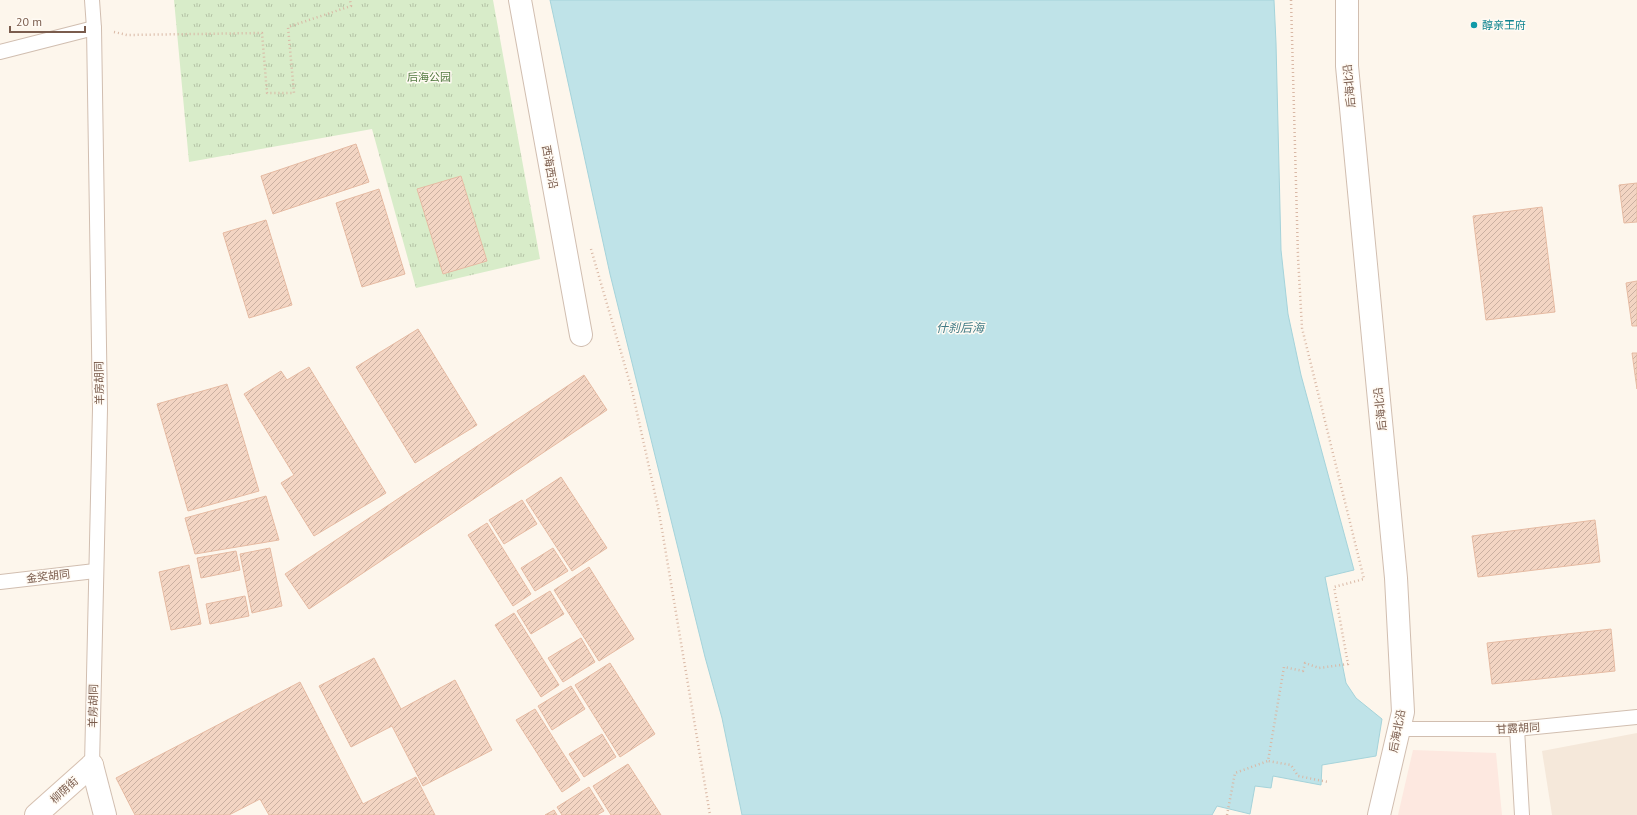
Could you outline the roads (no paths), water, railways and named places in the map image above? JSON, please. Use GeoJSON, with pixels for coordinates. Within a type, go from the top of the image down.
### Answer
{"type":"FeatureCollection","features":[{"type":"Feature","properties":{"kind":"street","name":"西海西沿"},"geometry":{"type":"LineString","coordinates":[[520,0],[581,335]]}},
{"type":"Feature","properties":{"kind":"street","name":"后海北沿"},"geometry":{"type":"LineString","coordinates":[[1347,0],[1347,66],[1396,578],[1403,712],[1379,815]]}},
{"type":"Feature","properties":{"kind":"street","name":"柳荫街"},"geometry":{"type":"LineString","coordinates":[[36,815],[92,765]]}},
{"type":"Feature","properties":{"kind":"street"},"geometry":{"type":"LineString","coordinates":[[92,765],[105,815]]}},
{"type":"Feature","properties":{"kind":"lane","name":"羊房胡同"},"geometry":{"type":"LineString","coordinates":[[92,0],[94,28],[100,409],[95,571],[92,765]]}},
{"type":"Feature","properties":{"kind":"lane"},"geometry":{"type":"LineString","coordinates":[[0,52],[94,28]]}},
{"type":"Feature","properties":{"kind":"lane","name":"金奖胡同"},"geometry":{"type":"LineString","coordinates":[[0,582],[95,571]]}},
{"type":"Feature","properties":{"kind":"lane","name":"甘露胡同"},"geometry":{"type":"LineString","coordinates":[[1399,729],[1517,729],[1637,718]]}},
{"type":"Feature","properties":{"kind":"lane"},"geometry":{"type":"LineString","coordinates":[[1517,729],[1522,815]]}},
{"type":"Feature","properties":{"kind":"water","name":"什刹后海"},"geometry":{"type":"Polygon","coordinates":[[[550,0],[1274,0],[1281,250],[1288,314],[1301,375],[1354,570],[1325,577],[1346,683],[1356,698],[1382,719],[1376,756],[1322,765],[1321,785],[1273,776],[1271,788],[1255,786],[1250,814],[1217,806],[1212,815],[742,815],[722,718],[705,657],[610,274],[550,0]]]}},
{"type":"Feature","properties":{"kind":"place","name":"醇亲王府"},"geometry":{"type":"Point","coordinates":[1474,25]}},
{"type":"Feature","properties":{"kind":"park label","name":"后海公园"},"geometry":{"type":"Point","coordinates":[429,77]}}]}
